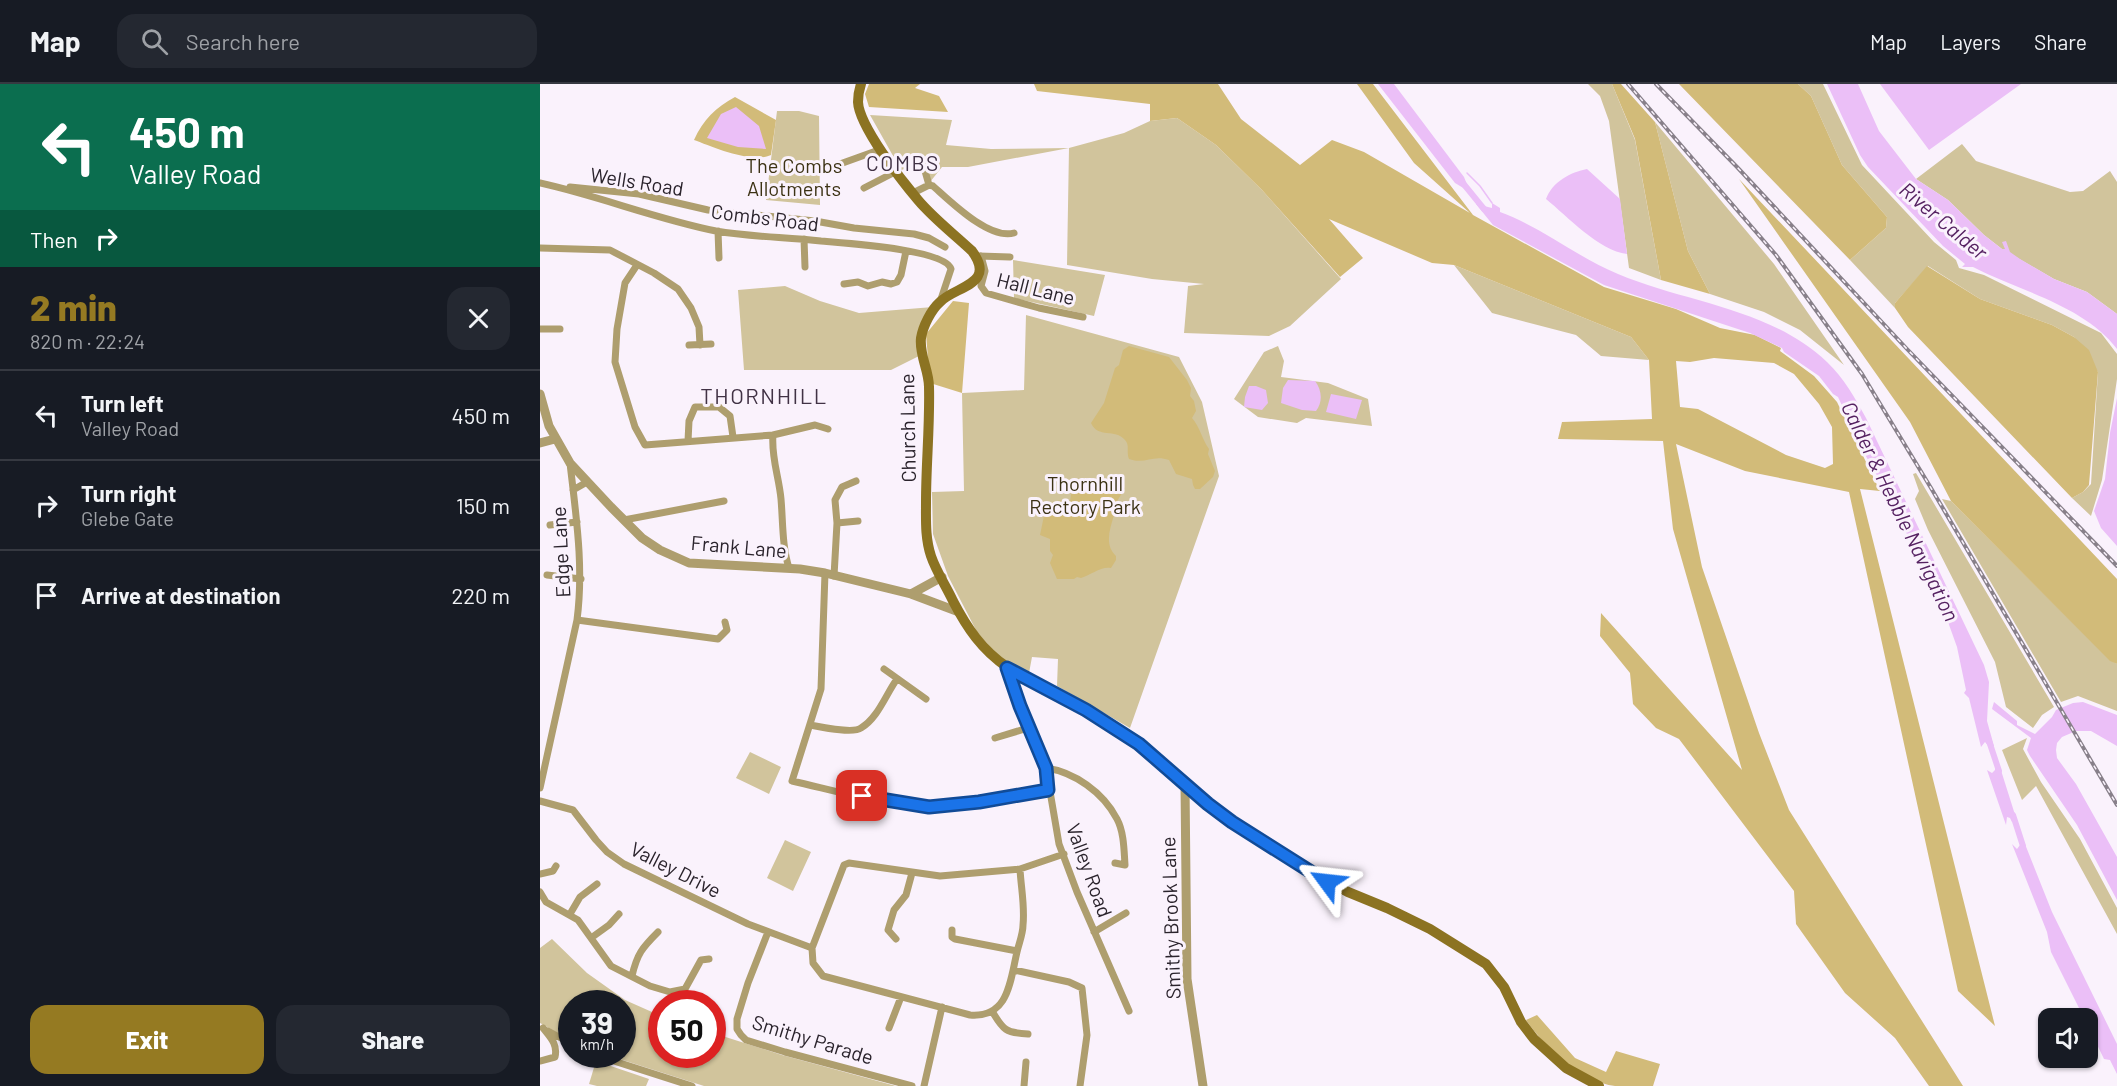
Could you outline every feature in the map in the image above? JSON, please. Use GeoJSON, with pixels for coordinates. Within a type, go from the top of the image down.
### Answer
{"type":"FeatureCollection","features":[{"type":"Feature","properties":{"kind":"main road"},"geometry":{"type":"LineString","coordinates":[[861,84],[858,103],[866,127],[913,193],[979,256],[979,271],[972,284],[940,301]]}},
{"type":"Feature","properties":{"kind":"main road","name":"Church Lane"},"geometry":{"type":"LineString","coordinates":[[940,301],[924,328],[921,339],[929,388],[926,535],[931,557],[973,637],[1007,668],[1086,710],[1139,744],[1232,822],[1302,867],[1348,892],[1430,929],[1486,964],[1504,987],[1521,1022],[1534,1039],[1566,1068],[1599,1086]]}},
{"type":"Feature","properties":{"kind":"street"},"geometry":{"type":"LineString","coordinates":[[826,169],[876,151],[884,161],[894,167],[864,188]]}},
{"type":"Feature","properties":{"kind":"street"},"geometry":{"type":"LineString","coordinates":[[925,171],[929,185]]}},
{"type":"Feature","properties":{"kind":"street","name":"Combs Road"},"geometry":{"type":"LineString","coordinates":[[540,183],[718,231],[870,245],[936,256],[950,266],[940,301]]}},
{"type":"Feature","properties":{"kind":"street","name":"Wells Road"},"geometry":{"type":"LineString","coordinates":[[553,185],[639,194],[708,210],[931,236],[945,248]]}},
{"type":"Feature","properties":{"kind":"street"},"geometry":{"type":"LineString","coordinates":[[913,193],[929,185],[933,186],[974,222],[1007,234],[1014,233]]}},
{"type":"Feature","properties":{"kind":"street"},"geometry":{"type":"LineString","coordinates":[[718,231],[720,258]]}},
{"type":"Feature","properties":{"kind":"street"},"geometry":{"type":"LineString","coordinates":[[804,239],[805,267]]}},
{"type":"Feature","properties":{"kind":"street"},"geometry":{"type":"LineString","coordinates":[[540,248],[610,250],[637,264],[678,289],[691,308],[699,327],[700,345]]}},
{"type":"Feature","properties":{"kind":"street"},"geometry":{"type":"LineString","coordinates":[[844,284],[858,282],[868,286],[882,282],[891,284],[897,282],[901,275],[906,251]]}},
{"type":"Feature","properties":{"kind":"street"},"geometry":{"type":"LineString","coordinates":[[979,256],[1010,257]]}},
{"type":"Feature","properties":{"kind":"street","name":"Hall Lane"},"geometry":{"type":"LineString","coordinates":[[979,256],[985,271],[981,286],[986,293],[1039,308],[1083,317]]}},
{"type":"Feature","properties":{"kind":"street"},"geometry":{"type":"LineString","coordinates":[[637,264],[625,283],[617,329],[615,362],[635,427],[645,445],[773,435],[815,425],[828,429]]}},
{"type":"Feature","properties":{"kind":"street"},"geometry":{"type":"LineString","coordinates":[[540,329],[560,328]]}},
{"type":"Feature","properties":{"kind":"street"},"geometry":{"type":"LineString","coordinates":[[689,345],[711,344]]}},
{"type":"Feature","properties":{"kind":"street","name":"Frank Lane"},"geometry":{"type":"LineString","coordinates":[[540,394],[549,426],[570,463],[642,538],[660,550],[689,563],[789,568],[830,575],[911,594],[961,615]]}},
{"type":"Feature","properties":{"kind":"street"},"geometry":{"type":"LineString","coordinates":[[688,441],[689,422],[695,407],[719,407],[730,416],[733,437]]}},
{"type":"Feature","properties":{"kind":"street"},"geometry":{"type":"LineString","coordinates":[[773,435],[772,445],[781,497],[785,556],[789,568]]}},
{"type":"Feature","properties":{"kind":"street"},"geometry":{"type":"LineString","coordinates":[[540,443],[555,439]]}},
{"type":"Feature","properties":{"kind":"street","name":"Edge Lane"},"geometry":{"type":"LineString","coordinates":[[540,784],[577,620],[580,579],[577,522],[570,463]]}},
{"type":"Feature","properties":{"kind":"street"},"geometry":{"type":"LineString","coordinates":[[856,481],[842,487],[835,500],[837,523],[830,575],[821,690],[792,781],[885,801],[929,807],[979,802],[1048,790]]}},
{"type":"Feature","properties":{"kind":"street","name":"Edge Lane"},"geometry":{"type":"LineString","coordinates":[[573,490],[587,482]]}},
{"type":"Feature","properties":{"kind":"street"},"geometry":{"type":"LineString","coordinates":[[624,520],[724,501]]}},
{"type":"Feature","properties":{"kind":"street"},"geometry":{"type":"LineString","coordinates":[[837,523],[858,521]]}},
{"type":"Feature","properties":{"kind":"street"},"geometry":{"type":"LineString","coordinates":[[550,525],[577,522]]}},
{"type":"Feature","properties":{"kind":"street"},"geometry":{"type":"LineString","coordinates":[[547,575],[580,579]]}},
{"type":"Feature","properties":{"kind":"street"},"geometry":{"type":"LineString","coordinates":[[911,594],[942,577]]}},
{"type":"Feature","properties":{"kind":"street"},"geometry":{"type":"LineString","coordinates":[[577,620],[718,639],[727,630],[725,622]]}},
{"type":"Feature","properties":{"kind":"street","name":"Valley Road"},"geometry":{"type":"LineString","coordinates":[[1007,668],[1028,728],[1046,768],[1059,844],[1077,892],[1129,1011]]}},
{"type":"Feature","properties":{"kind":"street"},"geometry":{"type":"LineString","coordinates":[[884,669],[926,699]]}},
{"type":"Feature","properties":{"kind":"street"},"geometry":{"type":"LineString","coordinates":[[810,725],[852,730],[861,728],[872,718],[897,679]]}},
{"type":"Feature","properties":{"kind":"street"},"geometry":{"type":"LineString","coordinates":[[995,738],[1028,728]]}},
{"type":"Feature","properties":{"kind":"street"},"geometry":{"type":"LineString","coordinates":[[1046,768],[1062,770],[1074,775],[1104,801],[1117,819],[1124,843],[1125,865],[1115,863]]}},
{"type":"Feature","properties":{"kind":"street","name":"Smithy Brook Lane"},"geometry":{"type":"LineString","coordinates":[[1185,784],[1186,979],[1203,1086]]}},
{"type":"Feature","properties":{"kind":"street","name":"Valley Drive"},"geometry":{"type":"LineString","coordinates":[[540,801],[573,810],[596,840],[624,864],[768,932],[812,948]]}},
{"type":"Feature","properties":{"kind":"street"},"geometry":{"type":"LineString","coordinates":[[1020,869],[1023,926],[1014,970],[1005,997],[992,1011],[970,1015],[901,997],[824,976],[813,963],[812,948],[844,865],[849,863],[940,876],[1020,869],[1064,854]]}},
{"type":"Feature","properties":{"kind":"street"},"geometry":{"type":"LineString","coordinates":[[540,874],[553,871],[556,866]]}},
{"type":"Feature","properties":{"kind":"street"},"geometry":{"type":"LineString","coordinates":[[896,939],[888,930],[894,910],[906,895],[912,873]]}},
{"type":"Feature","properties":{"kind":"street"},"geometry":{"type":"LineString","coordinates":[[570,914],[580,897],[597,884]]}},
{"type":"Feature","properties":{"kind":"street"},"geometry":{"type":"LineString","coordinates":[[540,892],[546,902],[578,920],[611,966],[632,976],[670,992],[685,988],[701,960]]}},
{"type":"Feature","properties":{"kind":"street"},"geometry":{"type":"LineString","coordinates":[[1094,932],[1127,915],[1121,906]]}},
{"type":"Feature","properties":{"kind":"street"},"geometry":{"type":"LineString","coordinates":[[591,938],[609,926],[619,914]]}},
{"type":"Feature","properties":{"kind":"street"},"geometry":{"type":"LineString","coordinates":[[952,930],[952,937],[958,940],[1017,951]]}},
{"type":"Feature","properties":{"kind":"street"},"geometry":{"type":"LineString","coordinates":[[632,976],[635,959],[642,948],[658,932]]}},
{"type":"Feature","properties":{"kind":"street","name":"Smithy Parade"},"geometry":{"type":"LineString","coordinates":[[768,932],[737,1019],[737,1029],[741,1035],[746,1040],[785,1052],[912,1086]]}},
{"type":"Feature","properties":{"kind":"street"},"geometry":{"type":"LineString","coordinates":[[696,953],[701,960]]}},
{"type":"Feature","properties":{"kind":"street"},"geometry":{"type":"LineString","coordinates":[[701,960],[710,959]]}},
{"type":"Feature","properties":{"kind":"street"},"geometry":{"type":"LineString","coordinates":[[1014,970],[1069,982],[1082,988],[1087,1035],[1080,1086]]}},
{"type":"Feature","properties":{"kind":"street"},"geometry":{"type":"LineString","coordinates":[[890,1028],[901,997]]}},
{"type":"Feature","properties":{"kind":"street"},"geometry":{"type":"LineString","coordinates":[[924,1086],[942,1007]]}},
{"type":"Feature","properties":{"kind":"street"},"geometry":{"type":"LineString","coordinates":[[992,1011],[1004,1030],[1028,1034]]}},
{"type":"Feature","properties":{"kind":"street"},"geometry":{"type":"LineString","coordinates":[[541,1027],[558,1036]]}},
{"type":"Feature","properties":{"kind":"street"},"geometry":{"type":"LineString","coordinates":[[540,1062],[555,1056],[557,1049],[541,1027]]}},
{"type":"Feature","properties":{"kind":"street"},"geometry":{"type":"LineString","coordinates":[[1024,1086],[1026,1062]]}},
{"type":"Feature","properties":{"kind":"street"},"geometry":{"type":"LineString","coordinates":[[636,1068],[692,1086]]}},
{"type":"Feature","properties":{"kind":"green space"},"geometry":{"type":"Polygon","coordinates":[[[869,84],[920,84],[915,88],[939,96],[948,112],[869,107],[865,94],[869,84]]]}},
{"type":"Feature","properties":{"kind":"green space"},"geometry":{"type":"Polygon","coordinates":[[[1034,84],[1218,84],[1241,119],[1300,165],[1332,140],[1364,152],[1470,213],[1414,163],[1357,84],[1373,84],[1473,215],[1604,287],[1676,309],[1720,328],[1755,335],[1781,348],[1780,351],[1814,376],[1837,402],[1880,491],[1860,489],[1995,1026],[1958,991],[1849,492],[1745,471],[1676,444],[1702,567],[1759,733],[1789,810],[1963,1086],[1929,1086],[1895,1038],[1845,993],[1796,924],[1794,891],[1679,739],[1656,728],[1633,704],[1630,673],[1600,636],[1601,613],[1742,770],[1673,529],[1663,441],[1558,439],[1562,422],[1652,419],[1649,360],[1631,337],[1454,265],[1432,263],[1329,219],[1363,258],[1340,277],[1262,190],[1216,145],[1177,118],[1150,121],[1150,104],[1037,91],[1034,84]],[[1714,358],[1690,362],[1676,361],[1680,407],[1698,409],[1786,455],[1825,468],[1833,464],[1832,427],[1819,404],[1794,374],[1774,363],[1714,358]]]}},
{"type":"Feature","properties":{"kind":"green space"},"geometry":{"type":"Polygon","coordinates":[[[1588,84],[1612,84],[1635,140],[1661,280],[1629,268],[1609,121],[1600,96],[1588,84]]]}},
{"type":"Feature","properties":{"kind":"green space"},"geometry":{"type":"Polygon","coordinates":[[[1612,84],[1621,84],[1655,122],[1688,251],[1710,294],[1661,280],[1635,139],[1612,84]]]}},
{"type":"Feature","properties":{"kind":"green space"},"geometry":{"type":"Polygon","coordinates":[[[1679,84],[1798,84],[1811,96],[1842,165],[1887,217],[1886,228],[1850,260],[1679,84]]]}},
{"type":"Feature","properties":{"kind":"green space"},"geometry":{"type":"Polygon","coordinates":[[[1798,84],[1823,84],[1862,165],[1934,242],[1956,260],[1959,268],[1984,275],[2101,333],[2117,354],[2117,379],[2102,480],[2091,516],[2072,498],[2091,484],[2098,372],[2074,337],[2052,325],[1980,299],[1928,266],[1895,303],[1895,308],[1850,260],[1886,228],[1887,217],[1842,165],[1811,96],[1798,84]]]}},
{"type":"Feature","properties":{"kind":"green space"},"geometry":{"type":"Polygon","coordinates":[[[735,97],[776,120],[771,155],[743,156],[694,140],[711,115],[735,97]]]}},
{"type":"Feature","properties":{"kind":"green space","name":"The Combs Allotments"},"geometry":{"type":"Polygon","coordinates":[[[777,111],[799,111],[819,116],[820,205],[766,200],[777,111]]]}},
{"type":"Feature","properties":{"kind":"green space"},"geometry":{"type":"Polygon","coordinates":[[[870,115],[952,120],[946,145],[991,149],[1069,148],[968,167],[942,167],[930,182],[919,165],[901,170],[870,115]]]}},
{"type":"Feature","properties":{"kind":"green space"},"geometry":{"type":"Polygon","coordinates":[[[1177,118],[1216,145],[1262,190],[1341,279],[1290,326],[1269,336],[1184,333],[1188,286],[1204,284],[1152,279],[1067,265],[1069,148],[1124,133],[1150,121],[1177,118]]]}},
{"type":"Feature","properties":{"kind":"green space"},"geometry":{"type":"Polygon","coordinates":[[[1655,122],[1774,264],[1844,365],[1800,330],[1764,312],[1710,294],[1688,251],[1655,122]]]}},
{"type":"Feature","properties":{"kind":"green space"},"geometry":{"type":"Polygon","coordinates":[[[1962,144],[1976,161],[2070,192],[2083,191],[2110,171],[2117,182],[2117,314],[2087,292],[2054,279],[2002,249],[1948,200],[1916,179],[1962,144]]]}},
{"type":"Feature","properties":{"kind":"green space"},"geometry":{"type":"Polygon","coordinates":[[[1739,179],[2117,579],[2117,664],[2110,661],[1951,501],[1910,422],[1739,179]]]}},
{"type":"Feature","properties":{"kind":"green space"},"geometry":{"type":"Polygon","coordinates":[[[1013,260],[1105,275],[1094,316],[1014,298],[1013,260]]]}},
{"type":"Feature","properties":{"kind":"green space"},"geometry":{"type":"Polygon","coordinates":[[[1454,265],[1631,337],[1649,360],[1601,356],[1576,335],[1492,313],[1454,265]]]}},
{"type":"Feature","properties":{"kind":"green space"},"geometry":{"type":"Polygon","coordinates":[[[1927,266],[1980,299],[2052,325],[2074,337],[2089,350],[2098,372],[2089,485],[2083,492],[2072,498],[1908,327],[1895,308],[1895,303],[1927,266]]]}},
{"type":"Feature","properties":{"kind":"green space"},"geometry":{"type":"Polygon","coordinates":[[[785,286],[820,301],[859,313],[933,307],[919,356],[891,370],[744,370],[738,290],[785,286]]]}},
{"type":"Feature","properties":{"kind":"green space"},"geometry":{"type":"Polygon","coordinates":[[[953,301],[969,303],[962,393],[930,383],[926,334],[953,301]]]}},
{"type":"Feature","properties":{"kind":"green space","name":"Thornhill Rectory Park"},"geometry":{"type":"Polygon","coordinates":[[[1026,315],[1179,357],[1202,402],[1219,476],[1130,728],[1057,686],[1058,659],[1032,657],[1029,673],[998,656],[977,632],[948,576],[933,534],[932,492],[964,491],[962,393],[1024,390],[1026,315]]]}},
{"type":"Feature","properties":{"kind":"green space"},"geometry":{"type":"Polygon","coordinates":[[[1129,346],[1169,357],[1191,388],[1190,396],[1194,401],[1196,411],[1192,418],[1209,449],[1208,454],[1215,471],[1213,477],[1200,489],[1195,489],[1192,479],[1176,474],[1169,460],[1158,458],[1135,461],[1129,459],[1127,444],[1121,436],[1098,431],[1091,423],[1104,403],[1123,350],[1129,346]]]}},
{"type":"Feature","properties":{"kind":"green space"},"geometry":{"type":"Polygon","coordinates":[[[1278,346],[1284,361],[1281,377],[1328,383],[1368,399],[1372,426],[1306,418],[1297,423],[1258,417],[1234,399],[1264,352],[1278,346]]]}},
{"type":"Feature","properties":{"kind":"green space"},"geometry":{"type":"Polygon","coordinates":[[[1916,473],[2054,707],[2042,715],[2033,728],[2006,707],[1995,662],[1928,530],[1915,499],[1919,491],[1913,474],[1916,473]]]}},
{"type":"Feature","properties":{"kind":"green space"},"geometry":{"type":"Polygon","coordinates":[[[1120,486],[1125,488],[1116,503],[1107,504],[1103,509],[1113,512],[1114,515],[1109,542],[1116,560],[1111,568],[1100,569],[1081,578],[1057,579],[1050,563],[1053,555],[1050,551],[1050,539],[1040,535],[1046,506],[1058,501],[1070,502],[1071,494],[1078,487],[1107,490],[1113,493],[1120,486]]]}},
{"type":"Feature","properties":{"kind":"green space"},"geometry":{"type":"Polygon","coordinates":[[[1942,499],[1951,501],[2110,660],[2117,664],[2117,711],[2078,696],[2061,702],[1942,499]]]}},
{"type":"Feature","properties":{"kind":"green space"},"geometry":{"type":"Polygon","coordinates":[[[2027,738],[2023,749],[2041,782],[2080,839],[2117,908],[2117,934],[2036,786],[2022,800],[2002,750],[2027,738]]]}},
{"type":"Feature","properties":{"kind":"green space"},"geometry":{"type":"Polygon","coordinates":[[[750,752],[781,767],[769,794],[736,778],[750,752]]]}},
{"type":"Feature","properties":{"kind":"green space"},"geometry":{"type":"Polygon","coordinates":[[[785,840],[811,852],[793,891],[767,878],[785,840]]]}},
{"type":"Feature","properties":{"kind":"green space"},"geometry":{"type":"Polygon","coordinates":[[[552,939],[587,973],[611,990],[558,990],[558,1033],[540,1023],[540,948],[552,939]]]}},
{"type":"Feature","properties":{"kind":"green space"},"geometry":{"type":"Polygon","coordinates":[[[636,1005],[648,1010],[648,1068],[726,1068],[726,1037],[896,1086],[704,1086],[636,1064],[636,1005]]]}},
{"type":"Feature","properties":{"kind":"green space"},"geometry":{"type":"Polygon","coordinates":[[[1537,1015],[1575,1058],[1606,1072],[1616,1051],[1660,1064],[1653,1086],[1615,1086],[1589,1078],[1553,1051],[1526,1020],[1537,1015]]]}},
{"type":"Feature","properties":{"kind":"green space"},"geometry":{"type":"Polygon","coordinates":[[[594,1068],[617,1068],[649,1079],[646,1086],[589,1084],[594,1068]]]}},
{"type":"Feature","properties":{"kind":"water"},"geometry":{"type":"Polygon","coordinates":[[[1378,84],[1394,84],[1464,177],[1468,187],[1465,189],[1455,183],[1378,84]]]}},
{"type":"Feature","properties":{"kind":"water","name":"River Calder"},"geometry":{"type":"Polygon","coordinates":[[[1827,84],[1858,84],[1879,131],[1916,179],[1948,200],[1984,235],[2002,249],[2005,249],[2002,242],[2006,241],[2010,252],[2020,259],[2054,279],[2087,292],[2117,314],[2117,349],[2104,334],[2070,310],[1973,267],[1962,267],[1965,264],[1943,246],[1868,167],[1860,155],[1827,84]]]}},
{"type":"Feature","properties":{"kind":"water"},"geometry":{"type":"Polygon","coordinates":[[[1880,84],[2021,84],[1929,150],[1880,84]]]}},
{"type":"Feature","properties":{"kind":"water"},"geometry":{"type":"Polygon","coordinates":[[[736,107],[759,126],[766,149],[738,147],[707,138],[721,114],[736,107]]]}},
{"type":"Feature","properties":{"kind":"water"},"geometry":{"type":"Polygon","coordinates":[[[1587,169],[1620,199],[1627,254],[1605,247],[1546,199],[1557,183],[1587,169]]]}},
{"type":"Feature","properties":{"kind":"water"},"geometry":{"type":"Polygon","coordinates":[[[1480,202],[1492,208],[1492,203],[1500,208],[1500,212],[1618,274],[1754,318],[1780,330],[1804,344],[1833,368],[1866,418],[1984,665],[1989,682],[1987,721],[1994,746],[1989,747],[1985,742],[1981,747],[1969,698],[1964,693],[1966,690],[1957,647],[1948,622],[1891,500],[1863,451],[1838,397],[1819,376],[1784,352],[1782,348],[1750,333],[1604,285],[1493,225],[1476,204],[1480,202]]]}},
{"type":"Feature","properties":{"kind":"water"},"geometry":{"type":"Polygon","coordinates":[[[1288,380],[1315,381],[1321,396],[1316,411],[1302,410],[1281,403],[1283,388],[1288,380]]]}},
{"type":"Feature","properties":{"kind":"water"},"geometry":{"type":"Polygon","coordinates":[[[1249,386],[1266,390],[1268,403],[1262,410],[1244,407],[1249,386]]]}},
{"type":"Feature","properties":{"kind":"water"},"geometry":{"type":"Polygon","coordinates":[[[1331,394],[1362,400],[1356,419],[1326,412],[1331,394]]]}},
{"type":"Feature","properties":{"kind":"water"},"geometry":{"type":"Polygon","coordinates":[[[2117,398],[2117,546],[2101,528],[2094,511],[2105,479],[2117,398]]]}},
{"type":"Feature","properties":{"kind":"water"},"geometry":{"type":"Polygon","coordinates":[[[1994,702],[2017,721],[2017,725],[2035,734],[2056,710],[2073,703],[2083,702],[2117,715],[2117,746],[2091,731],[2076,731],[2062,737],[2057,743],[2056,750],[2057,758],[2076,784],[2117,857],[2117,900],[2077,825],[2030,756],[2027,750],[2031,738],[1992,709],[1994,702]]]}},
{"type":"Feature","properties":{"kind":"water"},"geometry":{"type":"Polygon","coordinates":[[[1999,764],[2017,821],[2012,822],[2007,817],[2006,825],[1987,770],[1992,773],[1995,766],[1999,764]]]}},
{"type":"Feature","properties":{"kind":"water"},"geometry":{"type":"Polygon","coordinates":[[[2023,839],[2052,912],[2117,1044],[2117,1074],[2110,1060],[2104,1059],[2098,1047],[2098,1008],[2079,1008],[2051,952],[2047,932],[2012,844],[2017,849],[2020,845],[2019,840],[2023,839]]]}},
{"type":"Feature","properties":{"kind":"waterway"},"geometry":{"type":"LineString","coordinates":[[1467,173],[1492,203]]}},
{"type":"Feature","properties":{"kind":"waterway","name":"Calder & Hebble Navigation"},"geometry":{"type":"LineString","coordinates":[[1462,182],[1484,209]]}},
{"type":"Feature","properties":{"kind":"waterway","name":"Calder & Hebble Navigation"},"geometry":{"type":"LineString","coordinates":[[1989,741],[1999,771]]}},
{"type":"Feature","properties":{"kind":"waterway","name":"Calder & Hebble Navigation"},"geometry":{"type":"LineString","coordinates":[[2013,815],[2023,846]]}},
{"type":"Feature","properties":{"kind":"railway"},"geometry":{"type":"LineString","coordinates":[[1628,84],[1776,255],[1862,374],[2117,805]]}},
{"type":"Feature","properties":{"kind":"railway"},"geometry":{"type":"LineString","coordinates":[[1656,84],[2117,566]]}},
{"type":"Feature","properties":{"kind":"district","name":"COMBS"},"geometry":{"type":"Point","coordinates":[903,162]}},
{"type":"Feature","properties":{"kind":"district","name":"THORNHILL"},"geometry":{"type":"Point","coordinates":[764,395]}},
{"type":"Feature","properties":{"kind":"route"},"geometry":{"type":"LineString","coordinates":[[862,796],[929,807],[979,802],[1048,790],[1046,768],[1028,728],[1007,668],[1086,710],[1139,744],[1232,822],[1327,882]]}}]}
